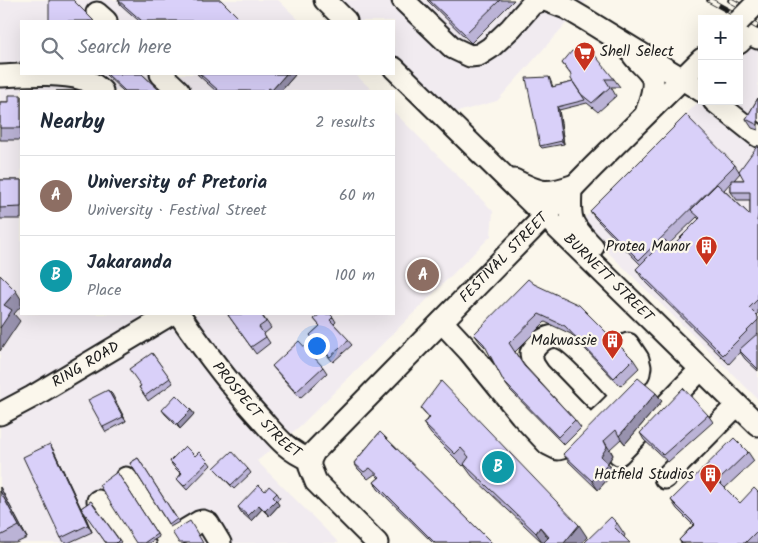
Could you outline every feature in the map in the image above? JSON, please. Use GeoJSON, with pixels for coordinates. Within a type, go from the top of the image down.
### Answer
{"type":"FeatureCollection","features":[{"type":"Feature","properties":{"kind":"street"},"geometry":{"type":"LineString","coordinates":[[325,0],[345,20]]}},
{"type":"Feature","properties":{"kind":"street"},"geometry":{"type":"LineString","coordinates":[[403,0],[453,48],[470,56],[478,55],[490,48],[539,1],[566,8],[695,84]]}},
{"type":"Feature","properties":{"kind":"street"},"geometry":{"type":"LineString","coordinates":[[743,17],[758,2]]}},
{"type":"Feature","properties":{"kind":"street"},"geometry":{"type":"LineString","coordinates":[[743,39],[749,33],[758,38]]}},
{"type":"Feature","properties":{"kind":"street"},"geometry":{"type":"LineString","coordinates":[[621,41],[653,79],[654,85],[646,114]]}},
{"type":"Feature","properties":{"kind":"street","name":"FESTIVAL STREET"},"geometry":{"type":"LineString","coordinates":[[310,460],[314,452],[646,114],[695,84],[702,60]]}},
{"type":"Feature","properties":{"kind":"street","name":"BURNETT STREET"},"geometry":{"type":"LineString","coordinates":[[395,69],[758,425]]}},
{"type":"Feature","properties":{"kind":"street"},"geometry":{"type":"LineString","coordinates":[[162,75],[178,90]]}},
{"type":"Feature","properties":{"kind":"street"},"geometry":{"type":"LineString","coordinates":[[0,76],[71,76],[84,79],[101,90]]}},
{"type":"Feature","properties":{"kind":"street"},"geometry":{"type":"LineString","coordinates":[[719,105],[758,136]]}},
{"type":"Feature","properties":{"kind":"street"},"geometry":{"type":"LineString","coordinates":[[503,175],[533,190],[545,192],[574,187],[571,218],[576,230],[646,303],[661,331]]}},
{"type":"Feature","properties":{"kind":"street","name":"RING ROAD"},"geometry":{"type":"LineString","coordinates":[[0,414],[169,315]]}},
{"type":"Feature","properties":{"kind":"street","name":"PROSPECT STREET"},"geometry":{"type":"LineString","coordinates":[[180,315],[223,376],[245,402],[286,447],[310,460],[310,467],[316,482],[377,543]]}},
{"type":"Feature","properties":{"kind":"street"},"geometry":{"type":"LineString","coordinates":[[442,322],[469,350],[521,415],[548,444],[558,449],[569,446],[622,396],[635,380],[640,367],[638,359],[628,344]]}},
{"type":"Feature","properties":{"kind":"street"},"geometry":{"type":"LineString","coordinates":[[590,426],[533,364],[531,353],[538,342],[549,337],[560,337],[572,344],[622,396]]}},
{"type":"Feature","properties":{"kind":"street"},"geometry":{"type":"LineString","coordinates":[[619,454],[701,369]]}},
{"type":"Feature","properties":{"kind":"street"},"geometry":{"type":"LineString","coordinates":[[665,478],[737,405]]}},
{"type":"Feature","properties":{"kind":"street"},"geometry":{"type":"LineString","coordinates":[[126,478],[166,541],[204,521],[208,523],[220,543]]}},
{"type":"Feature","properties":{"kind":"street"},"geometry":{"type":"LineString","coordinates":[[98,501],[129,543]]}},
{"type":"Feature","properties":{"kind":"shaded area"},"geometry":{"type":"Polygon","coordinates":[[[0,0],[278,0],[299,20],[20,20],[20,75],[356,75],[372,90],[20,90],[20,315],[395,315],[395,113],[493,211],[491,236],[299,427],[257,461],[339,543],[0,543],[0,0]]]}},
{"type":"Feature","properties":{"kind":"shaded area"},"geometry":{"type":"Polygon","coordinates":[[[333,0],[587,0],[497,101],[450,114],[395,60],[395,20],[354,20],[333,0]]]}},
{"type":"Feature","properties":{"kind":"shaded area"},"geometry":{"type":"Polygon","coordinates":[[[755,43],[758,45],[758,399],[579,224],[698,102],[698,105],[743,105],[743,56],[755,43]]]}},
{"type":"Feature","properties":{"kind":"building"},"geometry":{"type":"Polygon","coordinates":[[[49,0],[73,0],[93,20],[49,20],[49,0]]]}},
{"type":"Feature","properties":{"kind":"building"},"geometry":{"type":"Polygon","coordinates":[[[118,0],[221,0],[241,20],[141,20],[118,0]]]}},
{"type":"Feature","properties":{"kind":"building"},"geometry":{"type":"Polygon","coordinates":[[[429,0],[500,0],[465,34],[429,0]]]}},
{"type":"Feature","properties":{"kind":"building"},"geometry":{"type":"Polygon","coordinates":[[[590,49],[614,79],[605,79],[610,87],[592,103],[581,94],[571,79],[570,72],[562,63],[572,51],[584,56],[590,49]]]}},
{"type":"Feature","properties":{"kind":"building"},"geometry":{"type":"Polygon","coordinates":[[[108,75],[143,75],[159,90],[124,90],[108,75]]]}},
{"type":"Feature","properties":{"kind":"building"},"geometry":{"type":"Polygon","coordinates":[[[201,75],[285,75],[272,90],[269,88],[267,90],[218,90],[201,75]]]}},
{"type":"Feature","properties":{"kind":"building"},"geometry":{"type":"Polygon","coordinates":[[[549,77],[552,87],[573,82],[585,100],[557,107],[562,141],[540,146],[526,78],[549,77]]]}},
{"type":"Feature","properties":{"kind":"building"},"geometry":{"type":"Polygon","coordinates":[[[9,95],[20,95],[20,128],[0,128],[0,102],[9,102],[9,95]]]}},
{"type":"Feature","properties":{"kind":"building"},"geometry":{"type":"Polygon","coordinates":[[[758,98],[758,125],[746,119],[758,98]]]}},
{"type":"Feature","properties":{"kind":"building"},"geometry":{"type":"Polygon","coordinates":[[[686,115],[735,165],[639,260],[590,211],[686,115]]]}},
{"type":"Feature","properties":{"kind":"building","name":"Protea Manor"},"geometry":{"type":"Polygon","coordinates":[[[758,145],[758,299],[749,308],[758,317],[758,320],[723,355],[636,269],[665,240],[671,247],[700,218],[691,210],[717,184],[750,215],[750,192],[731,192],[731,180],[744,180],[739,171],[758,145]]]}},
{"type":"Feature","properties":{"kind":"building"},"geometry":{"type":"Polygon","coordinates":[[[0,180],[20,180],[20,207],[0,208],[0,180]]]}},
{"type":"Feature","properties":{"kind":"building"},"geometry":{"type":"Polygon","coordinates":[[[0,275],[16,291],[4,305],[12,310],[0,328],[0,275]]]}},
{"type":"Feature","properties":{"kind":"building","name":"Makwassie"},"geometry":{"type":"Polygon","coordinates":[[[528,279],[534,284],[579,305],[633,359],[614,378],[565,326],[539,314],[509,343],[524,366],[575,420],[558,437],[504,382],[484,344],[474,334],[528,279]]]}},
{"type":"Feature","properties":{"kind":"building"},"geometry":{"type":"Polygon","coordinates":[[[228,315],[262,315],[266,322],[259,327],[266,337],[251,347],[228,315]]]}},
{"type":"Feature","properties":{"kind":"building"},"geometry":{"type":"Polygon","coordinates":[[[319,315],[331,315],[333,317],[330,320],[349,340],[330,357],[310,335],[320,326],[314,319],[319,315]]]}},
{"type":"Feature","properties":{"kind":"building"},"geometry":{"type":"Polygon","coordinates":[[[758,333],[758,369],[739,350],[758,333]]]}},
{"type":"Feature","properties":{"kind":"building"},"geometry":{"type":"Polygon","coordinates":[[[299,341],[323,367],[296,392],[272,366],[299,341]]]}},
{"type":"Feature","properties":{"kind":"building"},"geometry":{"type":"Polygon","coordinates":[[[152,353],[170,378],[145,396],[139,387],[141,386],[129,369],[152,353]]]}},
{"type":"Feature","properties":{"kind":"building"},"geometry":{"type":"Polygon","coordinates":[[[638,378],[656,393],[619,436],[616,430],[604,441],[607,447],[601,456],[608,464],[592,481],[563,454],[638,378]]]}},
{"type":"Feature","properties":{"kind":"building"},"geometry":{"type":"Polygon","coordinates":[[[441,381],[579,525],[564,543],[543,543],[549,537],[540,527],[536,533],[464,464],[469,457],[461,448],[455,454],[423,423],[430,418],[421,408],[441,381]]]}},
{"type":"Feature","properties":{"kind":"building"},"geometry":{"type":"Polygon","coordinates":[[[683,388],[708,415],[663,455],[640,433],[683,388]]]}},
{"type":"Feature","properties":{"kind":"building"},"geometry":{"type":"Polygon","coordinates":[[[108,390],[123,417],[103,427],[88,400],[108,390]]]}},
{"type":"Feature","properties":{"kind":"building"},"geometry":{"type":"Polygon","coordinates":[[[176,395],[191,410],[177,424],[162,410],[176,395]]]}},
{"type":"Feature","properties":{"kind":"building"},"geometry":{"type":"Polygon","coordinates":[[[380,432],[492,543],[435,543],[374,482],[380,477],[370,468],[364,472],[354,463],[380,432]]]}},
{"type":"Feature","properties":{"kind":"building","name":"Hatfield Studios"},"geometry":{"type":"Polygon","coordinates":[[[734,438],[748,452],[718,481],[740,503],[754,488],[758,492],[758,530],[745,543],[682,543],[679,540],[695,524],[671,500],[734,438]]]}},
{"type":"Feature","properties":{"kind":"building"},"geometry":{"type":"Polygon","coordinates":[[[50,444],[88,525],[61,538],[23,457],[50,444]]]}},
{"type":"Feature","properties":{"kind":"building"},"geometry":{"type":"Polygon","coordinates":[[[185,446],[195,456],[199,452],[208,461],[184,486],[177,479],[182,473],[170,461],[185,446]]]}},
{"type":"Feature","properties":{"kind":"building"},"geometry":{"type":"Polygon","coordinates":[[[232,451],[248,469],[231,485],[214,468],[232,451]]]}},
{"type":"Feature","properties":{"kind":"building"},"geometry":{"type":"Polygon","coordinates":[[[138,458],[177,519],[169,525],[130,463],[138,458]]]}},
{"type":"Feature","properties":{"kind":"building"},"geometry":{"type":"Polygon","coordinates":[[[117,472],[157,534],[144,543],[136,543],[99,485],[117,472]]]}},
{"type":"Feature","properties":{"kind":"building"},"geometry":{"type":"Polygon","coordinates":[[[259,485],[265,491],[269,486],[277,493],[273,497],[276,500],[265,511],[259,505],[248,516],[238,507],[259,485]]]}},
{"type":"Feature","properties":{"kind":"building"},"geometry":{"type":"Polygon","coordinates":[[[0,491],[19,526],[0,536],[0,491]]]}},
{"type":"Feature","properties":{"kind":"building"},"geometry":{"type":"Polygon","coordinates":[[[91,501],[119,540],[116,543],[106,543],[81,508],[91,501]]]}},
{"type":"Feature","properties":{"kind":"building"},"geometry":{"type":"Polygon","coordinates":[[[611,517],[617,523],[614,527],[630,543],[584,543],[611,517]]]}},
{"type":"Feature","properties":{"kind":"building"},"geometry":{"type":"Polygon","coordinates":[[[190,521],[203,543],[179,543],[172,532],[190,521]]]}},
{"type":"Feature","properties":{"kind":"railway"},"geometry":{"type":"LineString","coordinates":[[709,0],[758,27]]}},
{"type":"Feature","properties":{"kind":"railway"},"geometry":{"type":"LineString","coordinates":[[730,0],[758,15]]}},
{"type":"Feature","properties":{"kind":"place","name":"Shell Select"},"geometry":{"type":"Point","coordinates":[584,71]}},
{"type":"Feature","properties":{"kind":"place","name":"Protea Manor"},"geometry":{"type":"Point","coordinates":[706,266]}},
{"type":"Feature","properties":{"kind":"place","name":"University of Pretoria"},"geometry":{"type":"Point","coordinates":[423,275]}},
{"type":"Feature","properties":{"kind":"place","name":"Makwassie"},"geometry":{"type":"Point","coordinates":[613,360]}},
{"type":"Feature","properties":{"kind":"place","name":"Jakaranda"},"geometry":{"type":"Point","coordinates":[498,467]}},
{"type":"Feature","properties":{"kind":"place","name":"Hatfield Studios"},"geometry":{"type":"Point","coordinates":[710,494]}}]}
